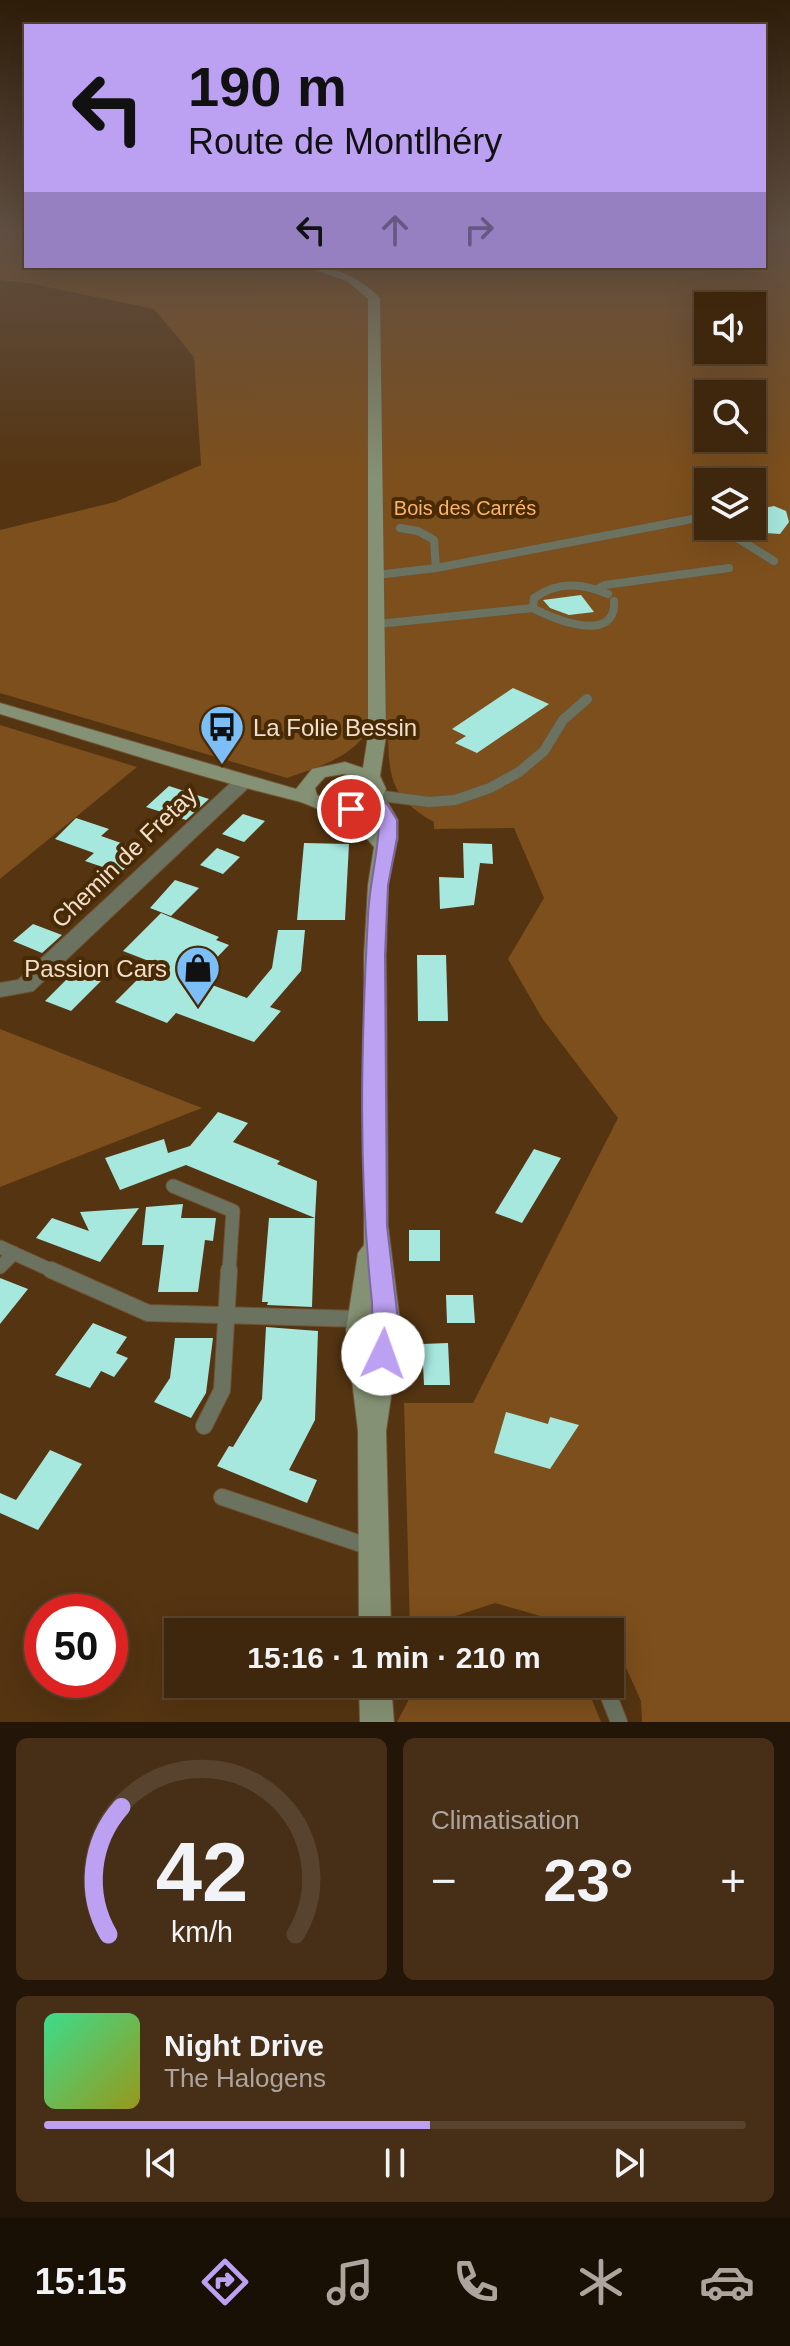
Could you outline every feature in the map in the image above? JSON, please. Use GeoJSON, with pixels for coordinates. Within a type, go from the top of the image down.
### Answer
{"type":"FeatureCollection","features":[{"type":"Feature","properties":{"kind":"main road"},"geometry":{"type":"LineString","coordinates":[[351,809],[372,791],[377,736],[374,316]]}},
{"type":"Feature","properties":{"kind":"main road"},"geometry":{"type":"LineString","coordinates":[[0,708],[243,782],[309,798],[323,807],[351,809],[384,846]]}},
{"type":"Feature","properties":{"kind":"main road"},"geometry":{"type":"LineString","coordinates":[[269,786],[313,776],[351,761],[377,736]]}},
{"type":"Feature","properties":{"kind":"main road"},"geometry":{"type":"LineString","coordinates":[[335,768],[355,769],[388,820],[388,838],[378,885],[375,955],[375,1226],[387,1329],[372,1431]]}},
{"type":"Feature","properties":{"kind":"main road"},"geometry":{"type":"LineString","coordinates":[[309,798],[305,787],[313,776]]}},
{"type":"Feature","properties":{"kind":"main road"},"geometry":{"type":"LineString","coordinates":[[375,1226],[360,1330],[372,1431],[375,1618]]}},
{"type":"Feature","properties":{"kind":"street","name":"Chemin de Fretay"},"geometry":{"type":"LineString","coordinates":[[0,990],[25,986],[243,782]]}},
{"type":"Feature","properties":{"kind":"lane"},"geometry":{"type":"LineString","coordinates":[[377,575],[436,568],[694,519]]}},
{"type":"Feature","properties":{"kind":"lane"},"geometry":{"type":"LineString","coordinates":[[400,528],[418,531],[434,540],[436,568]]}},
{"type":"Feature","properties":{"kind":"lane"},"geometry":{"type":"LineString","coordinates":[[740,540],[774,561]]}},
{"type":"Feature","properties":{"kind":"lane"},"geometry":{"type":"LineString","coordinates":[[597,589],[605,585],[729,568]]}},
{"type":"Feature","properties":{"kind":"lane"},"geometry":{"type":"LineString","coordinates":[[378,624],[533,608],[551,619],[590,627],[609,620],[615,610],[611,598],[579,583],[546,587],[534,598],[533,608]]}},
{"type":"Feature","properties":{"kind":"lane"},"geometry":{"type":"LineString","coordinates":[[372,791],[429,802],[455,800],[490,788],[519,772],[544,751],[563,720],[587,699]]}},
{"type":"Feature","properties":{"kind":"lane"},"geometry":{"type":"LineString","coordinates":[[173,1186],[233,1211],[222,1390],[204,1426]]}},
{"type":"Feature","properties":{"kind":"lane"},"geometry":{"type":"LineString","coordinates":[[0,1267],[7,1250],[148,1313],[362,1319]]}},
{"type":"Feature","properties":{"kind":"lane"},"geometry":{"type":"LineString","coordinates":[[222,1497],[373,1548]]}},
{"type":"Feature","properties":{"kind":"lane"},"geometry":{"type":"LineString","coordinates":[[610,1698],[619,1722]]}},
{"type":"Feature","properties":{"kind":"green space","name":"Bois des Carrés"},"geometry":{"type":"Polygon","coordinates":[[[160,316],[694,316],[694,364],[766,364],[766,316],[790,316],[790,1722],[642,1722],[641,1701],[624,1663],[624,1618],[548,1618],[495,1603],[449,1618],[410,1618],[404,1403],[473,1403],[618,1118],[542,1018],[508,959],[544,898],[514,828],[434,829],[434,822],[410,805],[396,787],[390,766],[388,737],[365,735],[339,757],[287,778],[0,693],[0,530],[115,502],[201,465],[194,357],[160,316]]]}},
{"type":"Feature","properties":{"kind":"green space"},"geometry":{"type":"Polygon","coordinates":[[[0,725],[137,767],[0,879],[0,725]]]}},
{"type":"Feature","properties":{"kind":"green space"},"geometry":{"type":"Polygon","coordinates":[[[0,1029],[202,1108],[0,1187],[0,1029]]]}},
{"type":"Feature","properties":{"kind":"green space"},"geometry":{"type":"Polygon","coordinates":[[[410,1698],[591,1698],[601,1722],[397,1722],[410,1698]]]}},
{"type":"Feature","properties":{"kind":"building"},"geometry":{"type":"Polygon","coordinates":[[[774,506],[786,511],[789,522],[780,534],[766,533],[766,508],[774,506]]]}},
{"type":"Feature","properties":{"kind":"building"},"geometry":{"type":"Polygon","coordinates":[[[581,595],[594,612],[569,615],[550,608],[543,600],[581,595]]]}},
{"type":"Feature","properties":{"kind":"building"},"geometry":{"type":"Polygon","coordinates":[[[513,688],[549,704],[477,753],[455,743],[466,736],[452,729],[513,688]]]}},
{"type":"Feature","properties":{"kind":"building"},"geometry":{"type":"Polygon","coordinates":[[[169,786],[209,799],[186,820],[146,807],[169,786]]]}},
{"type":"Feature","properties":{"kind":"building"},"geometry":{"type":"Polygon","coordinates":[[[243,814],[265,821],[244,842],[222,834],[243,814]]]}},
{"type":"Feature","properties":{"kind":"building"},"geometry":{"type":"Polygon","coordinates":[[[76,818],[109,829],[101,836],[144,851],[120,873],[85,861],[94,853],[55,839],[76,818]]]}},
{"type":"Feature","properties":{"kind":"building"},"geometry":{"type":"Polygon","coordinates":[[[304,843],[349,844],[345,920],[297,920],[304,843]]]}},
{"type":"Feature","properties":{"kind":"building"},"geometry":{"type":"Polygon","coordinates":[[[463,843],[492,844],[493,864],[480,863],[474,905],[440,909],[439,877],[464,878],[463,843]]]}},
{"type":"Feature","properties":{"kind":"building"},"geometry":{"type":"Polygon","coordinates":[[[217,848],[240,857],[223,874],[200,865],[217,848]]]}},
{"type":"Feature","properties":{"kind":"building"},"geometry":{"type":"Polygon","coordinates":[[[175,880],[199,888],[171,916],[150,908],[175,880]]]}},
{"type":"Feature","properties":{"kind":"building"},"geometry":{"type":"Polygon","coordinates":[[[161,913],[219,937],[216,940],[229,945],[196,979],[247,998],[272,968],[278,930],[305,930],[301,971],[270,1007],[281,1011],[254,1042],[176,1013],[167,1023],[115,1002],[154,963],[123,951],[161,913]]]}},
{"type":"Feature","properties":{"kind":"building"},"geometry":{"type":"Polygon","coordinates":[[[33,924],[62,935],[42,953],[13,941],[33,924]]]}},
{"type":"Feature","properties":{"kind":"building"},"geometry":{"type":"Polygon","coordinates":[[[417,955],[446,955],[448,1021],[418,1021],[417,955]]]}},
{"type":"Feature","properties":{"kind":"building"},"geometry":{"type":"Polygon","coordinates":[[[76,970],[102,980],[71,1011],[45,1001],[76,970]]]}},
{"type":"Feature","properties":{"kind":"building"},"geometry":{"type":"Polygon","coordinates":[[[218,1112],[248,1123],[233,1142],[280,1161],[277,1164],[317,1181],[315,1218],[186,1165],[120,1190],[105,1158],[164,1139],[168,1153],[190,1146],[218,1112]]]}},
{"type":"Feature","properties":{"kind":"building"},"geometry":{"type":"Polygon","coordinates":[[[534,1149],[561,1158],[522,1223],[495,1213],[534,1149]]]}},
{"type":"Feature","properties":{"kind":"building"},"geometry":{"type":"Polygon","coordinates":[[[183,1204],[181,1218],[216,1218],[213,1241],[205,1240],[198,1292],[158,1292],[164,1245],[142,1245],[146,1207],[183,1204]]]}},
{"type":"Feature","properties":{"kind":"building"},"geometry":{"type":"Polygon","coordinates":[[[139,1208],[100,1262],[36,1238],[52,1218],[89,1231],[80,1212],[139,1208]]]}},
{"type":"Feature","properties":{"kind":"building"},"geometry":{"type":"Polygon","coordinates":[[[269,1218],[315,1218],[312,1307],[267,1305],[268,1302],[262,1302],[269,1218]]]}},
{"type":"Feature","properties":{"kind":"building"},"geometry":{"type":"Polygon","coordinates":[[[409,1230],[440,1230],[440,1261],[409,1261],[409,1230]]]}},
{"type":"Feature","properties":{"kind":"building"},"geometry":{"type":"Polygon","coordinates":[[[0,1278],[28,1289],[0,1324],[0,1278]]]}},
{"type":"Feature","properties":{"kind":"building"},"geometry":{"type":"Polygon","coordinates":[[[446,1295],[473,1295],[475,1323],[447,1323],[446,1295]]]}},
{"type":"Feature","properties":{"kind":"building"},"geometry":{"type":"Polygon","coordinates":[[[93,1323],[127,1337],[116,1353],[128,1358],[114,1377],[101,1371],[90,1388],[55,1375],[93,1323]]]}},
{"type":"Feature","properties":{"kind":"building"},"geometry":{"type":"Polygon","coordinates":[[[266,1327],[318,1331],[315,1420],[289,1470],[317,1480],[307,1503],[217,1466],[229,1446],[233,1447],[262,1399],[266,1327]]]}},
{"type":"Feature","properties":{"kind":"building"},"geometry":{"type":"Polygon","coordinates":[[[175,1338],[213,1338],[206,1393],[191,1418],[154,1402],[170,1378],[175,1338]]]}},
{"type":"Feature","properties":{"kind":"building"},"geometry":{"type":"Polygon","coordinates":[[[448,1343],[450,1385],[424,1385],[422,1344],[448,1343]]]}},
{"type":"Feature","properties":{"kind":"building"},"geometry":{"type":"Polygon","coordinates":[[[506,1412],[548,1424],[550,1417],[579,1425],[550,1469],[494,1453],[506,1412]]]}},
{"type":"Feature","properties":{"kind":"building"},"geometry":{"type":"Polygon","coordinates":[[[50,1450],[82,1464],[38,1530],[0,1513],[0,1493],[16,1500],[50,1450]]]}},
{"type":"Feature","properties":{"kind":"place","name":"La Folie Bessin"},"geometry":{"type":"Point","coordinates":[222,766]}},
{"type":"Feature","properties":{"kind":"place","name":"Passion Cars"},"geometry":{"type":"Point","coordinates":[198,1007]}},
{"type":"Feature","properties":{"kind":"route"},"geometry":{"type":"LineString","coordinates":[[351,809],[370,801],[381,807],[388,820],[388,838],[378,885],[375,955],[375,1226],[387,1329],[383,1354]]}}]}
